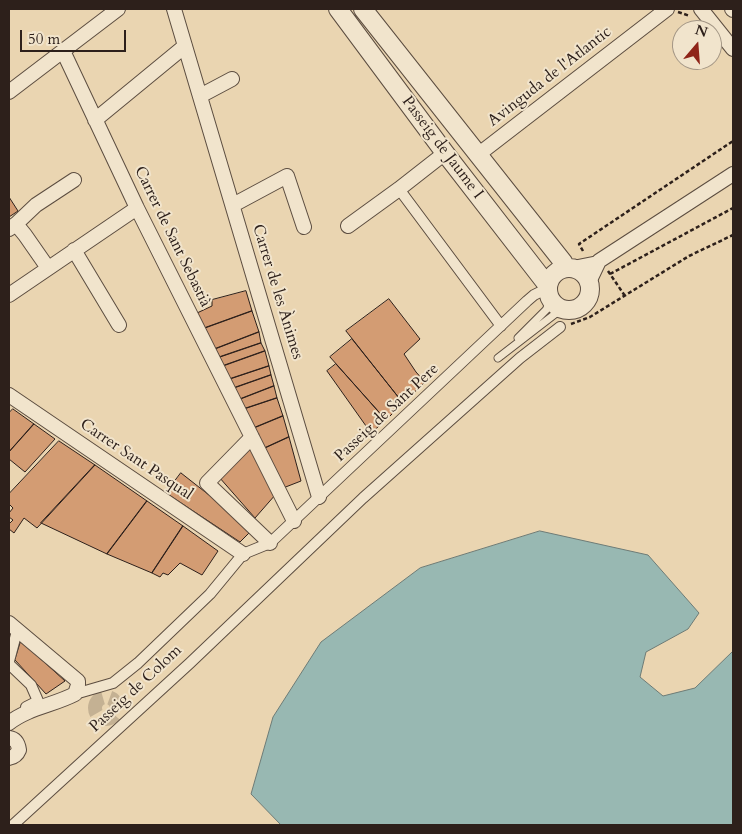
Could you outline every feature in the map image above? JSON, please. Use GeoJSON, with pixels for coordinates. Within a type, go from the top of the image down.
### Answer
{"type":"FeatureCollection","features":[{"type":"Feature","properties":{"kind":"street"},"geometry":{"type":"LineString","coordinates":[[9,92],[118,9]]}},
{"type":"Feature","properties":{"kind":"street","name":"Carrer de les Ànimes"},"geometry":{"type":"LineString","coordinates":[[174,9],[319,497]]}},
{"type":"Feature","properties":{"kind":"street","name":"Passeig de Jaume I"},"geometry":{"type":"LineString","coordinates":[[338,9],[545,292]]}},
{"type":"Feature","properties":{"kind":"street","name":"Passeig de Jaume I"},"geometry":{"type":"LineString","coordinates":[[363,9],[569,268]]}},
{"type":"Feature","properties":{"kind":"street","name":"Avinguda de l'Atlantic"},"geometry":{"type":"LineString","coordinates":[[479,154],[666,9]]}},
{"type":"Feature","properties":{"kind":"street"},"geometry":{"type":"LineString","coordinates":[[701,9],[733,49]]}},
{"type":"Feature","properties":{"kind":"street"},"geometry":{"type":"LineString","coordinates":[[95,120],[185,46]]}},
{"type":"Feature","properties":{"kind":"street","name":"Carrer de Sant Sebastià"},"geometry":{"type":"LineString","coordinates":[[63,51],[137,208],[294,521]]}},
{"type":"Feature","properties":{"kind":"street"},"geometry":{"type":"LineString","coordinates":[[200,96],[232,79]]}},
{"type":"Feature","properties":{"kind":"street"},"geometry":{"type":"LineString","coordinates":[[348,226],[445,153]]}},
{"type":"Feature","properties":{"kind":"street"},"geometry":{"type":"LineString","coordinates":[[589,282],[599,261],[733,174]]}},
{"type":"Feature","properties":{"kind":"street"},"geometry":{"type":"LineString","coordinates":[[233,205],[287,176],[304,227]]}},
{"type":"Feature","properties":{"kind":"street"},"geometry":{"type":"LineString","coordinates":[[48,268],[12,227],[36,205],[74,180]]}},
{"type":"Feature","properties":{"kind":"street"},"geometry":{"type":"LineString","coordinates":[[399,189],[501,326]]}},
{"type":"Feature","properties":{"kind":"street"},"geometry":{"type":"LineString","coordinates":[[9,295],[137,208]]}},
{"type":"Feature","properties":{"kind":"street"},"geometry":{"type":"LineString","coordinates":[[74,250],[119,325]]}},
{"type":"Feature","properties":{"kind":"street"},"geometry":{"type":"LineString","coordinates":[[569,268],[584,274],[590,286],[589,296],[584,304],[572,310],[566,310],[556,305],[545,292],[551,277],[560,269],[598,263]]}},
{"type":"Feature","properties":{"kind":"street","name":"Passeig de Sant Pere"},"geometry":{"type":"LineString","coordinates":[[243,554],[270,543],[501,326],[545,292]]}},
{"type":"Feature","properties":{"kind":"street","name":"Passeig de Colom"},"geometry":{"type":"LineString","coordinates":[[13,825],[183,669],[363,498],[520,358],[560,328]]}},
{"type":"Feature","properties":{"kind":"street","name":"Carrer Sant Pasqual"},"geometry":{"type":"LineString","coordinates":[[9,395],[243,554]]}},
{"type":"Feature","properties":{"kind":"street"},"geometry":{"type":"LineString","coordinates":[[252,438],[207,483],[270,543]]}},
{"type":"Feature","properties":{"kind":"street","name":"Passeig de Colom"},"geometry":{"type":"LineString","coordinates":[[9,723],[21,715],[65,699],[76,687],[113,682],[138,663],[210,594],[243,554]]}},
{"type":"Feature","properties":{"kind":"street"},"geometry":{"type":"LineString","coordinates":[[13,627],[76,687]]}},
{"type":"Feature","properties":{"kind":"street"},"geometry":{"type":"LineString","coordinates":[[9,716],[38,701],[31,686],[9,663],[13,627]]}},
{"type":"Feature","properties":{"kind":"street"},"geometry":{"type":"LineString","coordinates":[[9,738],[17,742],[19,750],[12,758],[9,758]]}},
{"type":"Feature","properties":{"kind":"lane"},"geometry":{"type":"LineString","coordinates":[[545,292],[546,310],[498,358],[555,314],[566,310]]}},
{"type":"Feature","properties":{"kind":"path"},"geometry":{"type":"LineString","coordinates":[[583,251],[579,244],[733,141]]}},
{"type":"Feature","properties":{"kind":"path"},"geometry":{"type":"LineString","coordinates":[[625,296],[610,274],[733,208]]}},
{"type":"Feature","properties":{"kind":"path"},"geometry":{"type":"LineString","coordinates":[[560,328],[590,317],[689,256],[733,234]]}},
{"type":"Feature","properties":{"kind":"water"},"geometry":{"type":"Polygon","coordinates":[[[540,531],[648,555],[699,613],[688,629],[646,652],[640,677],[663,696],[695,688],[733,651],[733,825],[281,825],[251,794],[273,717],[321,642],[420,568],[540,531]]]}},
{"type":"Feature","properties":{"kind":"building"},"geometry":{"type":"Polygon","coordinates":[[[9,197],[18,211],[9,217],[9,197]]]}},
{"type":"Feature","properties":{"kind":"building"},"geometry":{"type":"Polygon","coordinates":[[[246,291],[252,311],[205,328],[197,313],[212,306],[212,300],[246,291]]]}},
{"type":"Feature","properties":{"kind":"building"},"geometry":{"type":"Polygon","coordinates":[[[389,299],[420,339],[404,354],[425,382],[403,403],[346,331],[389,299]]]}},
{"type":"Feature","properties":{"kind":"building"},"geometry":{"type":"Polygon","coordinates":[[[252,311],[259,332],[215,349],[205,328],[252,311]]]}},
{"type":"Feature","properties":{"kind":"building"},"geometry":{"type":"Polygon","coordinates":[[[259,332],[261,343],[220,357],[215,349],[259,332]]]}},
{"type":"Feature","properties":{"kind":"building"},"geometry":{"type":"Polygon","coordinates":[[[352,339],[403,403],[386,420],[330,357],[352,339]]]}},
{"type":"Feature","properties":{"kind":"building"},"geometry":{"type":"Polygon","coordinates":[[[261,343],[265,351],[223,366],[220,357],[261,343]]]}},
{"type":"Feature","properties":{"kind":"building"},"geometry":{"type":"Polygon","coordinates":[[[265,351],[269,366],[230,379],[223,366],[265,351]]]}},
{"type":"Feature","properties":{"kind":"building"},"geometry":{"type":"Polygon","coordinates":[[[336,364],[386,420],[371,433],[327,371],[336,364]]]}},
{"type":"Feature","properties":{"kind":"building"},"geometry":{"type":"Polygon","coordinates":[[[269,366],[271,375],[234,388],[230,379],[269,366]]]}},
{"type":"Feature","properties":{"kind":"building"},"geometry":{"type":"Polygon","coordinates":[[[271,375],[274,386],[238,400],[234,388],[271,375]]]}},
{"type":"Feature","properties":{"kind":"building"},"geometry":{"type":"Polygon","coordinates":[[[274,386],[277,398],[244,409],[238,400],[274,386]]]}},
{"type":"Feature","properties":{"kind":"building"},"geometry":{"type":"Polygon","coordinates":[[[277,398],[283,416],[254,428],[244,409],[277,398]]]}},
{"type":"Feature","properties":{"kind":"building"},"geometry":{"type":"Polygon","coordinates":[[[13,409],[34,424],[9,452],[9,413],[13,409]]]}},
{"type":"Feature","properties":{"kind":"building"},"geometry":{"type":"Polygon","coordinates":[[[283,416],[289,437],[265,448],[254,428],[283,416]]]}},
{"type":"Feature","properties":{"kind":"building"},"geometry":{"type":"Polygon","coordinates":[[[34,424],[55,439],[25,472],[9,459],[9,452],[34,424]]]}},
{"type":"Feature","properties":{"kind":"building"},"geometry":{"type":"Polygon","coordinates":[[[289,437],[301,481],[283,488],[265,448],[289,437]]]}},
{"type":"Feature","properties":{"kind":"building"},"geometry":{"type":"Polygon","coordinates":[[[59,441],[95,465],[37,528],[24,518],[14,533],[9,529],[9,524],[13,520],[9,517],[9,513],[13,508],[9,504],[9,494],[59,441]]]}},
{"type":"Feature","properties":{"kind":"building"},"geometry":{"type":"Polygon","coordinates":[[[251,447],[276,494],[255,518],[219,477],[251,447]]]}},
{"type":"Feature","properties":{"kind":"building"},"geometry":{"type":"Polygon","coordinates":[[[95,465],[147,501],[107,554],[41,523],[95,465]]]}},
{"type":"Feature","properties":{"kind":"building"},"geometry":{"type":"Polygon","coordinates":[[[181,473],[237,517],[251,531],[240,542],[166,493],[181,473]]]}},
{"type":"Feature","properties":{"kind":"building"},"geometry":{"type":"Polygon","coordinates":[[[147,501],[183,526],[152,573],[107,554],[147,501]]]}},
{"type":"Feature","properties":{"kind":"building"},"geometry":{"type":"Polygon","coordinates":[[[183,526],[218,551],[202,575],[180,563],[168,575],[163,573],[160,577],[152,573],[183,526]]]}},
{"type":"Feature","properties":{"kind":"building"},"geometry":{"type":"Polygon","coordinates":[[[21,641],[65,681],[46,694],[15,660],[21,641]]]}},
{"type":"Feature","properties":{"kind":"tunnel"},"geometry":{"type":"LineString","coordinates":[[106,697],[114,700],[117,708],[114,716],[106,719],[98,716],[95,708],[98,700],[106,697]]}}]}
